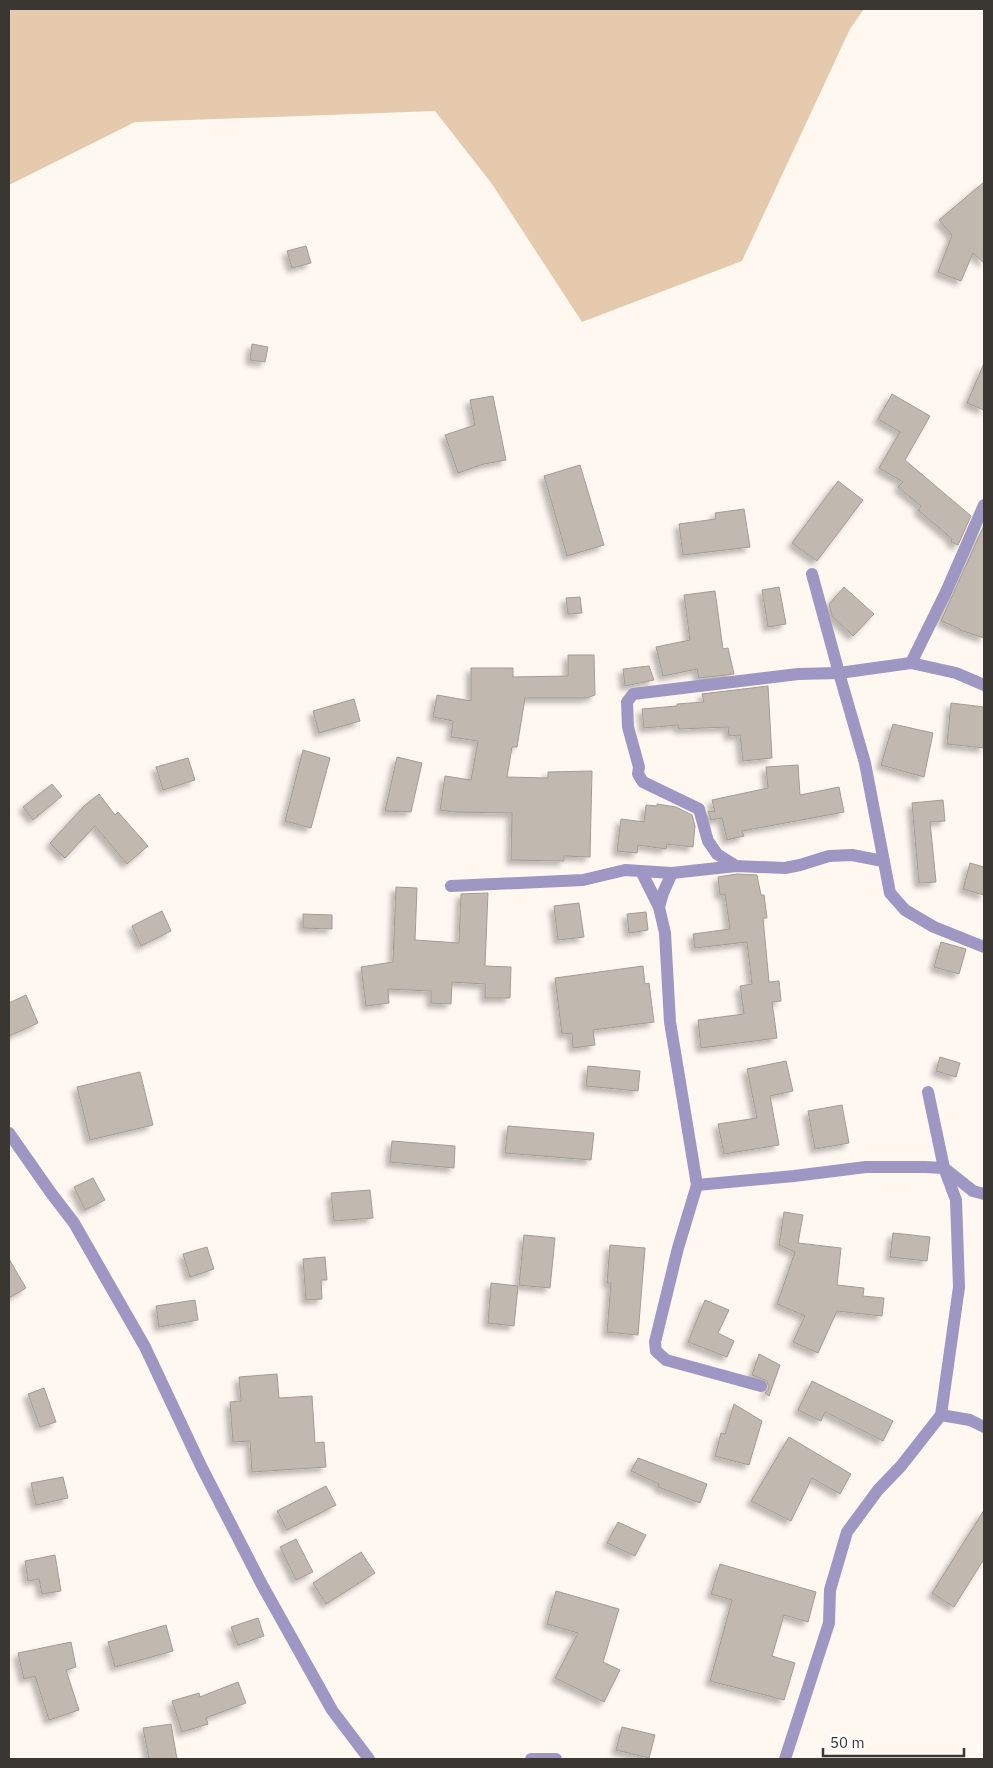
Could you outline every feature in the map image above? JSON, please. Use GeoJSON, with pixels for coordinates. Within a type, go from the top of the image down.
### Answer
{"type":"FeatureCollection","features":[{"type":"Feature","properties":{"kind":"street"},"geometry":{"type":"LineString","coordinates":[[911,663],[946,592],[984,505]]}},
{"type":"Feature","properties":{"kind":"street"},"geometry":{"type":"LineString","coordinates":[[812,574],[838,673],[866,763],[890,893],[905,910],[934,927],[984,947]]}},
{"type":"Feature","properties":{"kind":"street"},"geometry":{"type":"LineString","coordinates":[[736,866],[717,854],[708,841],[699,809],[643,782],[638,774],[639,767],[628,727],[627,702],[633,694],[798,674],[838,673],[911,663],[956,673],[984,685]]}},
{"type":"Feature","properties":{"kind":"street"},"geometry":{"type":"LineString","coordinates":[[451,886],[583,880],[625,870],[672,873],[736,866],[785,868],[829,856],[852,854],[883,861]]}},
{"type":"Feature","properties":{"kind":"street"},"geometry":{"type":"LineString","coordinates":[[641,871],[659,907],[664,934],[670,1022],[697,1184],[678,1248],[655,1342],[656,1351],[666,1360],[761,1386]]}},
{"type":"Feature","properties":{"kind":"street"},"geometry":{"type":"LineString","coordinates":[[659,907],[672,873]]}},
{"type":"Feature","properties":{"kind":"street"},"geometry":{"type":"LineString","coordinates":[[785,1759],[829,1623],[830,1590],[846,1532],[878,1490],[901,1466],[941,1415],[959,1287],[956,1200],[944,1168],[928,1092]]}},
{"type":"Feature","properties":{"kind":"street"},"geometry":{"type":"LineString","coordinates":[[9,1134],[50,1194],[74,1223],[145,1346],[201,1466],[261,1583],[332,1710],[369,1759]]}},
{"type":"Feature","properties":{"kind":"street"},"geometry":{"type":"LineString","coordinates":[[697,1184],[866,1167],[944,1168],[973,1191],[984,1194]]}},
{"type":"Feature","properties":{"kind":"street"},"geometry":{"type":"LineString","coordinates":[[941,1415],[970,1420],[984,1426]]}},
{"type":"Feature","properties":{"kind":"street"},"geometry":{"type":"LineString","coordinates":[[530,1759],[556,1759]]}},
{"type":"Feature","properties":{"kind":"shaded area"},"geometry":{"type":"Polygon","coordinates":[[[9,9],[864,9],[850,29],[742,261],[582,322],[492,184],[435,111],[135,122],[9,185],[9,9]]]}},
{"type":"Feature","properties":{"kind":"building"},"geometry":{"type":"Polygon","coordinates":[[[984,182],[984,263],[973,253],[961,281],[938,272],[952,235],[939,220],[984,182]]]}},
{"type":"Feature","properties":{"kind":"building"},"geometry":{"type":"Polygon","coordinates":[[[306,246],[311,263],[292,268],[287,251],[306,246]]]}},
{"type":"Feature","properties":{"kind":"building"},"geometry":{"type":"Polygon","coordinates":[[[252,344],[268,347],[265,362],[250,360],[252,344]]]}},
{"type":"Feature","properties":{"kind":"building"},"geometry":{"type":"Polygon","coordinates":[[[984,363],[984,410],[967,403],[984,363]]]}},
{"type":"Feature","properties":{"kind":"building"},"geometry":{"type":"Polygon","coordinates":[[[892,394],[930,416],[905,460],[971,516],[958,545],[951,542],[952,539],[918,510],[921,506],[898,487],[903,482],[879,468],[900,432],[878,419],[892,394]]]}},
{"type":"Feature","properties":{"kind":"building"},"geometry":{"type":"Polygon","coordinates":[[[493,396],[506,460],[484,464],[458,473],[445,435],[475,425],[470,400],[493,396]]]}},
{"type":"Feature","properties":{"kind":"building"},"geometry":{"type":"Polygon","coordinates":[[[580,465],[604,545],[567,556],[544,476],[580,465]]]}},
{"type":"Feature","properties":{"kind":"building"},"geometry":{"type":"Polygon","coordinates":[[[838,481],[863,500],[817,561],[792,543],[838,481]]]}},
{"type":"Feature","properties":{"kind":"building"},"geometry":{"type":"Polygon","coordinates":[[[744,509],[750,547],[683,555],[679,524],[716,519],[715,513],[744,509]]]}},
{"type":"Feature","properties":{"kind":"building"},"geometry":{"type":"Polygon","coordinates":[[[984,525],[984,638],[941,621],[984,525]]]}},
{"type":"Feature","properties":{"kind":"building"},"geometry":{"type":"Polygon","coordinates":[[[779,587],[786,624],[768,627],[762,590],[779,587]]]}},
{"type":"Feature","properties":{"kind":"building"},"geometry":{"type":"Polygon","coordinates":[[[844,587],[874,614],[853,636],[832,616],[829,604],[844,587]]]}},
{"type":"Feature","properties":{"kind":"building"},"geometry":{"type":"Polygon","coordinates":[[[715,591],[723,649],[728,648],[734,674],[699,678],[697,669],[663,676],[656,647],[690,640],[684,595],[715,591]]]}},
{"type":"Feature","properties":{"kind":"building"},"geometry":{"type":"Polygon","coordinates":[[[580,597],[582,613],[568,614],[566,598],[580,597]]]}},
{"type":"Feature","properties":{"kind":"building"},"geometry":{"type":"Polygon","coordinates":[[[568,655],[594,655],[595,695],[586,698],[525,698],[517,747],[512,747],[507,777],[548,778],[548,772],[592,771],[590,857],[564,856],[564,861],[511,860],[512,813],[440,810],[445,776],[471,780],[478,741],[451,737],[453,721],[433,717],[437,695],[471,701],[471,668],[513,668],[513,677],[568,676],[568,655]]]}},
{"type":"Feature","properties":{"kind":"building"},"geometry":{"type":"Polygon","coordinates":[[[649,666],[654,680],[625,686],[623,669],[649,666]]]}},
{"type":"Feature","properties":{"kind":"building"},"geometry":{"type":"Polygon","coordinates":[[[768,686],[772,758],[743,761],[740,735],[729,736],[728,727],[679,729],[678,725],[644,728],[642,709],[704,702],[702,694],[768,686]]]}},
{"type":"Feature","properties":{"kind":"building"},"geometry":{"type":"Polygon","coordinates":[[[354,699],[360,721],[319,733],[313,711],[354,699]]]}},
{"type":"Feature","properties":{"kind":"building"},"geometry":{"type":"Polygon","coordinates":[[[951,703],[984,707],[984,748],[947,744],[951,703]]]}},
{"type":"Feature","properties":{"kind":"building"},"geometry":{"type":"Polygon","coordinates":[[[893,724],[933,733],[924,777],[881,765],[893,724]]]}},
{"type":"Feature","properties":{"kind":"building"},"geometry":{"type":"Polygon","coordinates":[[[303,750],[330,758],[311,828],[285,821],[303,750]]]}},
{"type":"Feature","properties":{"kind":"building"},"geometry":{"type":"Polygon","coordinates":[[[397,757],[422,763],[411,812],[385,811],[397,757]]]}},
{"type":"Feature","properties":{"kind":"building"},"geometry":{"type":"Polygon","coordinates":[[[188,758],[195,780],[163,790],[156,767],[188,758]]]}},
{"type":"Feature","properties":{"kind":"building"},"geometry":{"type":"Polygon","coordinates":[[[798,765],[800,795],[839,787],[844,812],[742,831],[744,836],[727,840],[722,818],[711,820],[708,811],[715,812],[712,800],[768,788],[766,767],[798,765]]]}},
{"type":"Feature","properties":{"kind":"building"},"geometry":{"type":"Polygon","coordinates":[[[52,784],[62,796],[33,820],[23,807],[52,784]]]}},
{"type":"Feature","properties":{"kind":"building"},"geometry":{"type":"Polygon","coordinates":[[[99,794],[115,815],[118,812],[148,846],[127,864],[95,826],[65,858],[50,843],[84,806],[99,794]]]}},
{"type":"Feature","properties":{"kind":"building"},"geometry":{"type":"Polygon","coordinates":[[[943,800],[945,821],[930,822],[936,882],[919,883],[912,803],[943,800]]]}},
{"type":"Feature","properties":{"kind":"building"},"geometry":{"type":"Polygon","coordinates":[[[657,804],[676,807],[692,815],[695,826],[693,847],[667,844],[666,849],[638,845],[637,853],[617,851],[621,819],[644,822],[646,805],[657,806],[657,804]]]}},
{"type":"Feature","properties":{"kind":"building"},"geometry":{"type":"Polygon","coordinates":[[[970,863],[984,867],[984,895],[963,889],[970,863]]]}},
{"type":"Feature","properties":{"kind":"building"},"geometry":{"type":"Polygon","coordinates":[[[737,874],[757,875],[761,895],[764,895],[767,918],[763,918],[769,982],[779,981],[781,1001],[772,1002],[777,1038],[701,1048],[698,1020],[744,1014],[740,986],[752,984],[747,942],[695,948],[693,934],[730,929],[725,894],[720,895],[718,877],[737,874]]]}},
{"type":"Feature","properties":{"kind":"building"},"geometry":{"type":"Polygon","coordinates":[[[396,887],[417,888],[415,940],[459,943],[461,894],[488,893],[485,966],[511,967],[510,998],[485,998],[485,984],[452,982],[451,1004],[431,1003],[431,991],[388,989],[389,1003],[366,1006],[361,967],[393,962],[396,887]]]}},
{"type":"Feature","properties":{"kind":"building"},"geometry":{"type":"Polygon","coordinates":[[[579,903],[584,937],[558,940],[554,906],[579,903]]]}},
{"type":"Feature","properties":{"kind":"building"},"geometry":{"type":"Polygon","coordinates":[[[162,911],[171,931],[141,946],[132,926],[162,911]]]}},
{"type":"Feature","properties":{"kind":"building"},"geometry":{"type":"Polygon","coordinates":[[[646,912],[648,930],[629,933],[627,914],[646,912]]]}},
{"type":"Feature","properties":{"kind":"building"},"geometry":{"type":"Polygon","coordinates":[[[303,914],[332,915],[332,929],[303,928],[303,914]]]}},
{"type":"Feature","properties":{"kind":"building"},"geometry":{"type":"Polygon","coordinates":[[[941,942],[966,949],[959,974],[934,967],[941,942]]]}},
{"type":"Feature","properties":{"kind":"building"},"geometry":{"type":"Polygon","coordinates":[[[643,966],[645,984],[649,983],[654,1022],[593,1030],[595,1045],[573,1048],[572,1033],[562,1034],[555,978],[643,966]]]}},
{"type":"Feature","properties":{"kind":"building"},"geometry":{"type":"Polygon","coordinates":[[[26,995],[38,1023],[9,1036],[9,1003],[26,995]]]}},
{"type":"Feature","properties":{"kind":"building"},"geometry":{"type":"Polygon","coordinates":[[[940,1057],[960,1063],[956,1077],[936,1071],[940,1057]]]}},
{"type":"Feature","properties":{"kind":"building"},"geometry":{"type":"Polygon","coordinates":[[[786,1061],[793,1091],[770,1096],[779,1145],[724,1154],[718,1124],[757,1118],[747,1069],[786,1061]]]}},
{"type":"Feature","properties":{"kind":"building"},"geometry":{"type":"Polygon","coordinates":[[[588,1066],[640,1071],[638,1091],[586,1086],[588,1066]]]}},
{"type":"Feature","properties":{"kind":"building"},"geometry":{"type":"Polygon","coordinates":[[[140,1072],[153,1125],[90,1140],[77,1087],[140,1072]]]}},
{"type":"Feature","properties":{"kind":"building"},"geometry":{"type":"Polygon","coordinates":[[[842,1105],[849,1143],[815,1149],[808,1111],[842,1105]]]}},
{"type":"Feature","properties":{"kind":"building"},"geometry":{"type":"Polygon","coordinates":[[[508,1126],[594,1133],[591,1160],[505,1153],[508,1126]]]}},
{"type":"Feature","properties":{"kind":"building"},"geometry":{"type":"Polygon","coordinates":[[[392,1141],[455,1146],[454,1168],[390,1162],[392,1141]]]}},
{"type":"Feature","properties":{"kind":"building"},"geometry":{"type":"Polygon","coordinates":[[[93,1178],[105,1200],[85,1210],[74,1187],[93,1178]]]}},
{"type":"Feature","properties":{"kind":"building"},"geometry":{"type":"Polygon","coordinates":[[[370,1190],[373,1218],[334,1221],[331,1193],[370,1190]]]}},
{"type":"Feature","properties":{"kind":"building"},"geometry":{"type":"Polygon","coordinates":[[[784,1212],[803,1215],[798,1243],[841,1248],[837,1285],[864,1288],[863,1296],[884,1298],[882,1316],[837,1311],[818,1353],[793,1342],[805,1316],[777,1304],[795,1252],[779,1245],[784,1212]]]}},
{"type":"Feature","properties":{"kind":"building"},"geometry":{"type":"Polygon","coordinates":[[[893,1233],[930,1237],[927,1261],[890,1257],[893,1233]]]}},
{"type":"Feature","properties":{"kind":"building"},"geometry":{"type":"Polygon","coordinates":[[[524,1235],[555,1238],[550,1288],[519,1285],[524,1235]]]}},
{"type":"Feature","properties":{"kind":"building"},"geometry":{"type":"Polygon","coordinates":[[[610,1245],[645,1248],[638,1335],[607,1332],[611,1283],[607,1283],[610,1245]]]}},
{"type":"Feature","properties":{"kind":"building"},"geometry":{"type":"Polygon","coordinates":[[[207,1247],[214,1269],[190,1277],[183,1254],[207,1247]]]}},
{"type":"Feature","properties":{"kind":"building"},"geometry":{"type":"Polygon","coordinates":[[[325,1257],[327,1280],[321,1280],[322,1299],[306,1300],[303,1259],[325,1257]]]}},
{"type":"Feature","properties":{"kind":"building"},"geometry":{"type":"Polygon","coordinates":[[[9,1259],[26,1288],[9,1298],[9,1259]]]}},
{"type":"Feature","properties":{"kind":"building"},"geometry":{"type":"Polygon","coordinates":[[[491,1283],[518,1286],[514,1326],[488,1323],[491,1283]]]}},
{"type":"Feature","properties":{"kind":"building"},"geometry":{"type":"Polygon","coordinates":[[[195,1300],[198,1320],[159,1327],[156,1306],[195,1300]]]}},
{"type":"Feature","properties":{"kind":"building"},"geometry":{"type":"Polygon","coordinates":[[[705,1300],[729,1310],[718,1333],[734,1341],[727,1357],[688,1342],[705,1300]]]}},
{"type":"Feature","properties":{"kind":"building"},"geometry":{"type":"Polygon","coordinates":[[[759,1354],[780,1365],[769,1396],[765,1393],[769,1388],[767,1381],[752,1375],[759,1354]]]}},
{"type":"Feature","properties":{"kind":"building"},"geometry":{"type":"Polygon","coordinates":[[[277,1374],[279,1398],[312,1396],[315,1443],[324,1442],[326,1467],[252,1472],[250,1441],[233,1442],[230,1402],[241,1401],[239,1377],[277,1374]]]}},
{"type":"Feature","properties":{"kind":"building"},"geometry":{"type":"Polygon","coordinates":[[[812,1381],[893,1421],[883,1441],[825,1412],[821,1421],[798,1410],[812,1381]]]}},
{"type":"Feature","properties":{"kind":"building"},"geometry":{"type":"Polygon","coordinates":[[[44,1388],[56,1422],[40,1427],[28,1394],[44,1388]]]}},
{"type":"Feature","properties":{"kind":"building"},"geometry":{"type":"Polygon","coordinates":[[[734,1404],[762,1421],[749,1465],[715,1456],[721,1433],[725,1434],[734,1404]]]}},
{"type":"Feature","properties":{"kind":"building"},"geometry":{"type":"Polygon","coordinates":[[[789,1437],[851,1474],[840,1494],[812,1478],[791,1521],[751,1501],[789,1437]]]}},
{"type":"Feature","properties":{"kind":"building"},"geometry":{"type":"Polygon","coordinates":[[[638,1458],[707,1484],[700,1503],[658,1487],[659,1484],[631,1471],[638,1458]]]}},
{"type":"Feature","properties":{"kind":"building"},"geometry":{"type":"Polygon","coordinates":[[[63,1477],[68,1498],[36,1505],[31,1483],[63,1477]]]}},
{"type":"Feature","properties":{"kind":"building"},"geometry":{"type":"Polygon","coordinates":[[[326,1486],[336,1505],[287,1530],[277,1511],[326,1486]]]}},
{"type":"Feature","properties":{"kind":"building"},"geometry":{"type":"Polygon","coordinates":[[[984,1510],[984,1559],[954,1607],[932,1593],[984,1510]]]}},
{"type":"Feature","properties":{"kind":"building"},"geometry":{"type":"Polygon","coordinates":[[[618,1522],[646,1535],[635,1556],[607,1543],[618,1522]]]}},
{"type":"Feature","properties":{"kind":"building"},"geometry":{"type":"Polygon","coordinates":[[[296,1539],[313,1572],[296,1580],[280,1547],[296,1539]]]}},
{"type":"Feature","properties":{"kind":"building"},"geometry":{"type":"Polygon","coordinates":[[[361,1552],[375,1573],[326,1604],[313,1583],[361,1552]]]}},
{"type":"Feature","properties":{"kind":"building"},"geometry":{"type":"Polygon","coordinates":[[[55,1555],[61,1591],[42,1594],[39,1579],[28,1581],[25,1561],[55,1555]]]}},
{"type":"Feature","properties":{"kind":"building"},"geometry":{"type":"Polygon","coordinates":[[[720,1564],[816,1592],[808,1622],[784,1615],[772,1656],[795,1663],[784,1700],[710,1681],[732,1600],[711,1594],[720,1564]]]}},
{"type":"Feature","properties":{"kind":"building"},"geometry":{"type":"Polygon","coordinates":[[[556,1591],[619,1609],[603,1662],[620,1670],[604,1702],[555,1678],[578,1633],[547,1624],[556,1591]]]}},
{"type":"Feature","properties":{"kind":"building"},"geometry":{"type":"Polygon","coordinates":[[[258,1618],[264,1636],[238,1645],[231,1627],[258,1618]]]}},
{"type":"Feature","properties":{"kind":"building"},"geometry":{"type":"Polygon","coordinates":[[[166,1625],[173,1651],[115,1667],[108,1642],[166,1625]]]}},
{"type":"Feature","properties":{"kind":"building"},"geometry":{"type":"Polygon","coordinates":[[[71,1642],[76,1667],[66,1670],[79,1710],[49,1720],[35,1676],[24,1679],[18,1653],[71,1642]]]}},
{"type":"Feature","properties":{"kind":"building"},"geometry":{"type":"Polygon","coordinates":[[[238,1682],[246,1703],[206,1718],[208,1724],[182,1732],[172,1701],[199,1693],[200,1697],[238,1682]]]}},
{"type":"Feature","properties":{"kind":"building"},"geometry":{"type":"Polygon","coordinates":[[[171,1724],[177,1759],[149,1759],[143,1728],[171,1724]]]}},
{"type":"Feature","properties":{"kind":"building"},"geometry":{"type":"Polygon","coordinates":[[[622,1727],[655,1735],[649,1758],[616,1750],[622,1727]]]}}]}
